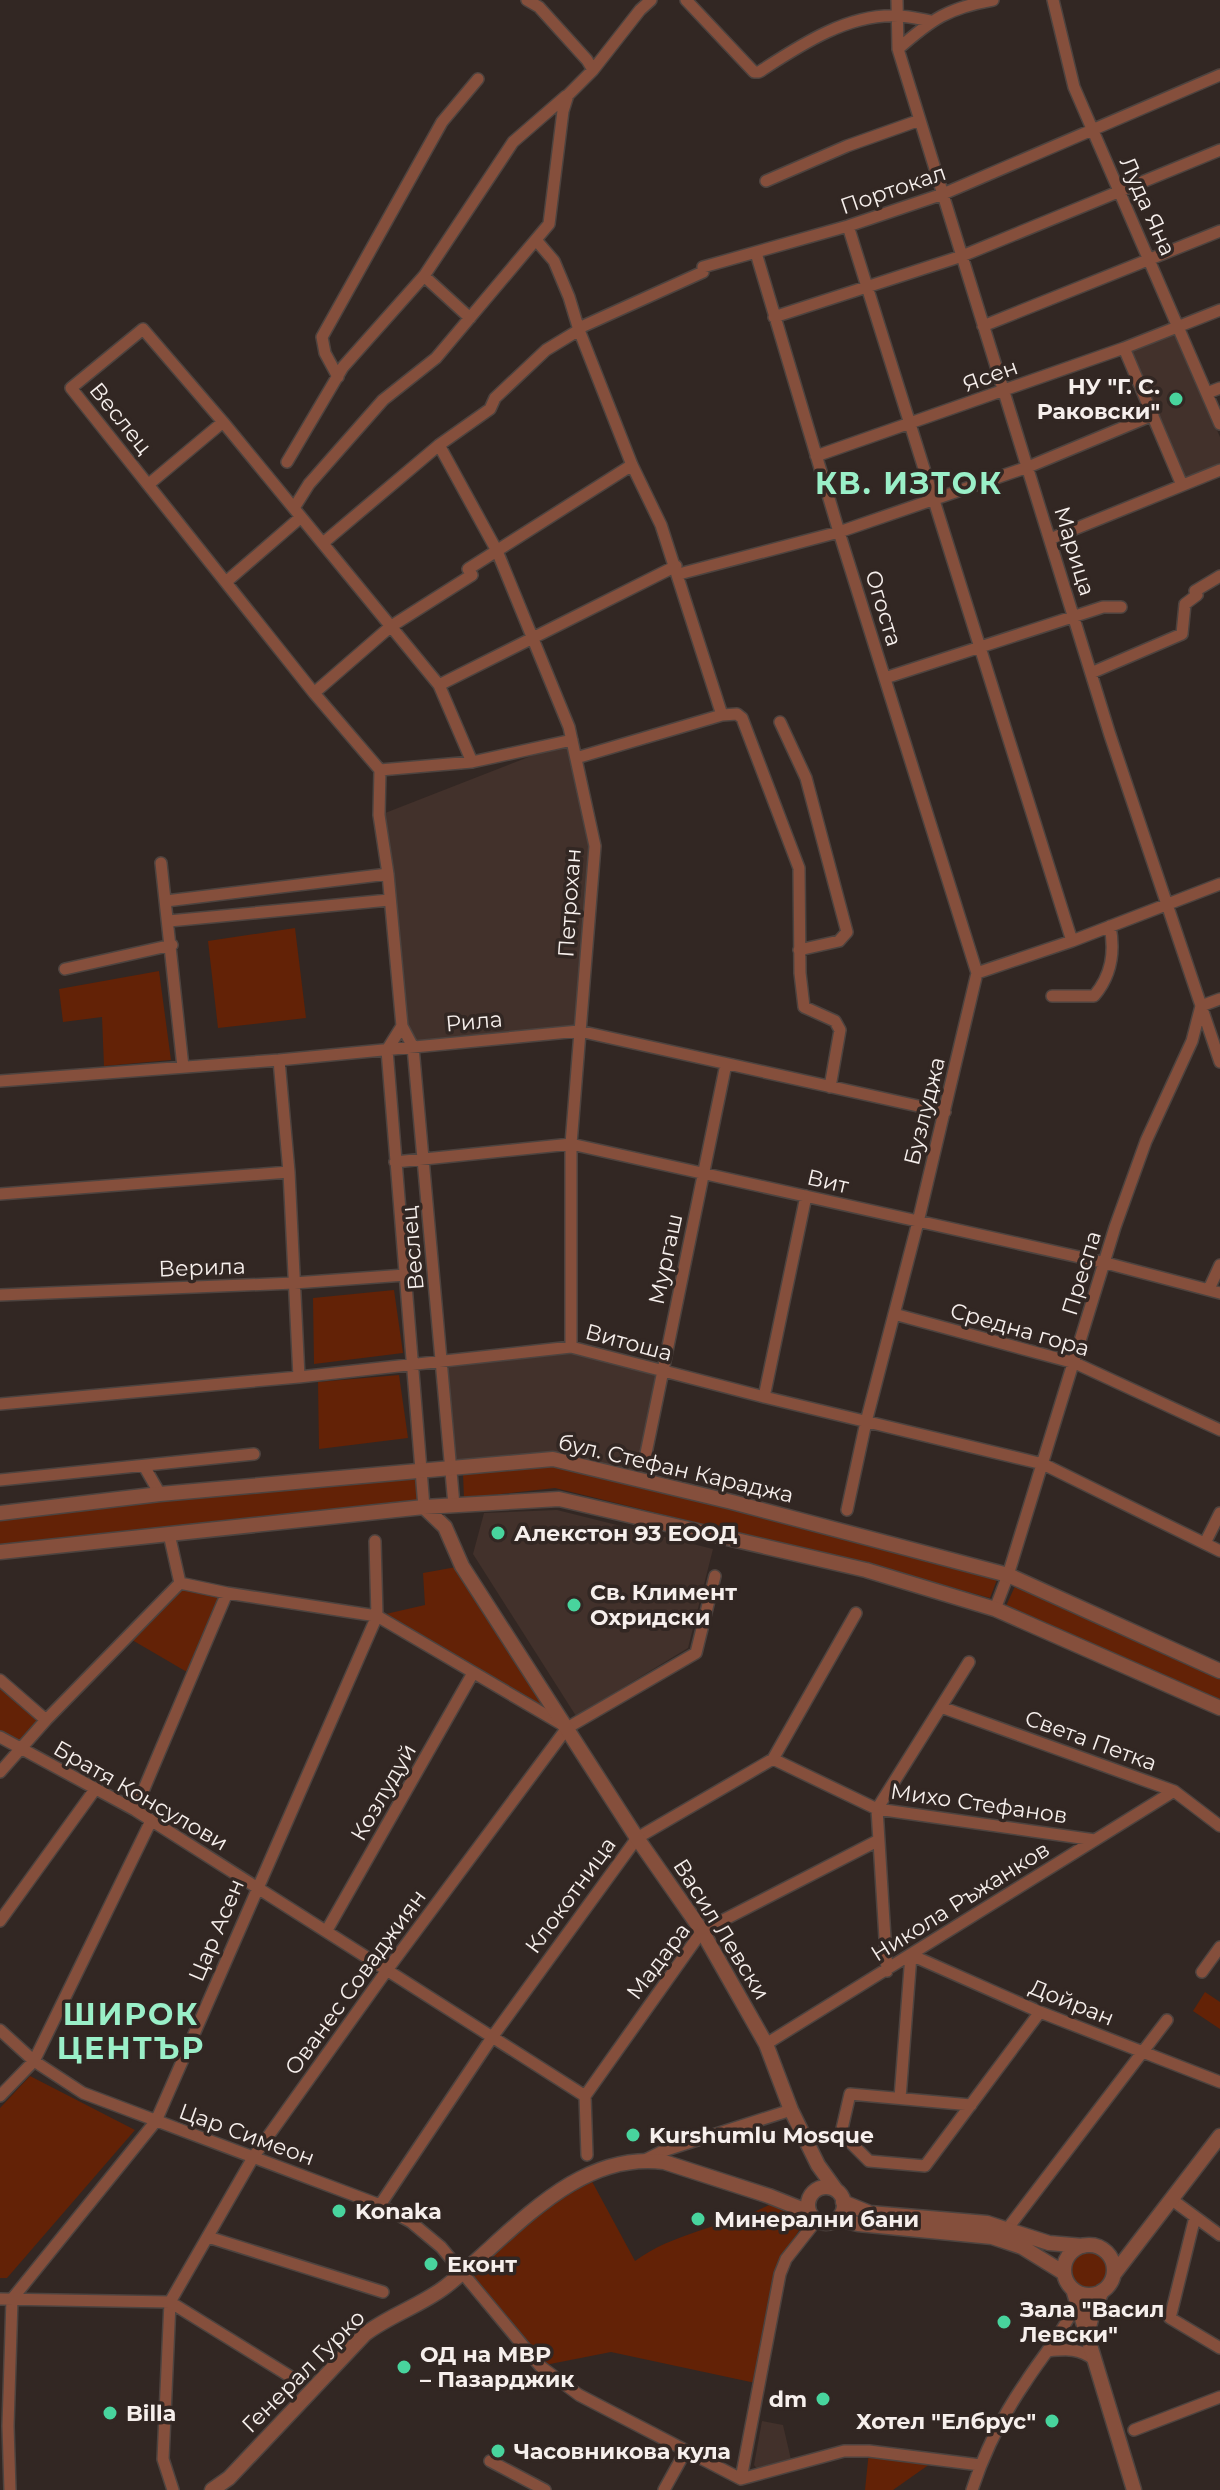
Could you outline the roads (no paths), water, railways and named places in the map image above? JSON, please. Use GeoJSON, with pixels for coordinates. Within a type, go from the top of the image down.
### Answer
{"type":"FeatureCollection","features":[{"type":"Feature","properties":{"kind":"street"},"geometry":{"type":"LineString","coordinates":[[527,0],[539,7],[593,70]]}},
{"type":"Feature","properties":{"kind":"street"},"geometry":{"type":"LineString","coordinates":[[287,462],[343,367],[424,276],[513,142],[593,70],[651,0]]}},
{"type":"Feature","properties":{"kind":"street"},"geometry":{"type":"LineString","coordinates":[[686,0],[754,72],[759,72],[815,35],[859,22],[896,15],[930,21]]}},
{"type":"Feature","properties":{"kind":"street","name":"Марица"},"geometry":{"type":"LineString","coordinates":[[897,0],[898,49],[1091,673],[1165,905],[1220,1062]]}},
{"type":"Feature","properties":{"kind":"street"},"geometry":{"type":"LineString","coordinates":[[898,49],[930,21],[964,5],[993,0]]}},
{"type":"Feature","properties":{"kind":"street","name":"Луда Яна"},"geometry":{"type":"LineString","coordinates":[[1053,0],[1074,87],[1220,424]]}},
{"type":"Feature","properties":{"kind":"street","name":"Портокал"},"geometry":{"type":"LineString","coordinates":[[323,543],[439,445],[490,409],[495,398],[546,350],[579,329],[703,272],[703,267],[848,226],[943,194],[1220,75]]}},
{"type":"Feature","properties":{"kind":"street"},"geometry":{"type":"LineString","coordinates":[[338,377],[325,353],[322,337],[442,122],[478,79]]}},
{"type":"Feature","properties":{"kind":"street"},"geometry":{"type":"LineString","coordinates":[[227,581],[298,512],[309,484],[383,400],[436,358],[549,224],[563,111],[568,95]]}},
{"type":"Feature","properties":{"kind":"street"},"geometry":{"type":"LineString","coordinates":[[766,181],[847,146],[920,120]]}},
{"type":"Feature","properties":{"kind":"street"},"geometry":{"type":"LineString","coordinates":[[774,317],[962,256],[1220,150]]}},
{"type":"Feature","properties":{"kind":"street"},"geometry":{"type":"LineString","coordinates":[[848,226],[1072,941]]}},
{"type":"Feature","properties":{"kind":"street"},"geometry":{"type":"LineString","coordinates":[[983,326],[1220,231]]}},
{"type":"Feature","properties":{"kind":"street"},"geometry":{"type":"LineString","coordinates":[[536,240],[554,261],[632,465],[661,525],[722,715]]}},
{"type":"Feature","properties":{"kind":"street","name":"Огоста"},"geometry":{"type":"LineString","coordinates":[[756,253],[839,532],[977,973]]}},
{"type":"Feature","properties":{"kind":"street"},"geometry":{"type":"LineString","coordinates":[[424,276],[470,318]]}},
{"type":"Feature","properties":{"kind":"street","name":"Ясен"},"geometry":{"type":"LineString","coordinates":[[816,456],[1124,348],[1220,310]]}},
{"type":"Feature","properties":{"kind":"street","name":"Веслец"},"geometry":{"type":"LineString","coordinates":[[454,1505],[413,1047],[402,1026],[388,874],[379,815],[380,770],[314,693],[71,388],[143,329],[439,685],[472,762]]}},
{"type":"Feature","properties":{"kind":"street"},"geometry":{"type":"LineString","coordinates":[[1124,348],[1182,485]]}},
{"type":"Feature","properties":{"kind":"street"},"geometry":{"type":"LineString","coordinates":[[1207,393],[1220,388]]}},
{"type":"Feature","properties":{"kind":"street"},"geometry":{"type":"LineString","coordinates":[[439,685],[677,570],[839,532],[1028,467],[1153,415]]}},
{"type":"Feature","properties":{"kind":"street"},"geometry":{"type":"LineString","coordinates":[[149,484],[223,422]]}},
{"type":"Feature","properties":{"kind":"street","name":"Петрохан"},"geometry":{"type":"LineString","coordinates":[[439,445],[497,551],[569,727],[595,846],[571,1144],[571,1347]]}},
{"type":"Feature","properties":{"kind":"street"},"geometry":{"type":"LineString","coordinates":[[314,693],[390,627],[472,575],[468,569],[632,465]]}},
{"type":"Feature","properties":{"kind":"street"},"geometry":{"type":"LineString","coordinates":[[1050,539],[1220,470]]}},
{"type":"Feature","properties":{"kind":"street"},"geometry":{"type":"LineString","coordinates":[[1091,673],[1182,634],[1185,604],[1197,595],[1195,591],[1220,576]]}},
{"type":"Feature","properties":{"kind":"street"},"geometry":{"type":"LineString","coordinates":[[885,678],[1103,607],[1121,607]]}},
{"type":"Feature","properties":{"kind":"street"},"geometry":{"type":"LineString","coordinates":[[576,758],[722,715],[737,714],[742,718],[799,868],[799,950],[804,1007],[835,1021],[840,1030],[830,1087]]}},
{"type":"Feature","properties":{"kind":"street"},"geometry":{"type":"LineString","coordinates":[[780,722],[806,778],[847,932],[839,941],[799,950]]}},
{"type":"Feature","properties":{"kind":"street"},"geometry":{"type":"LineString","coordinates":[[380,770],[472,762],[572,740]]}},
{"type":"Feature","properties":{"kind":"street"},"geometry":{"type":"LineString","coordinates":[[161,863],[183,1067]]}},
{"type":"Feature","properties":{"kind":"street"},"geometry":{"type":"LineString","coordinates":[[166,901],[388,874]]}},
{"type":"Feature","properties":{"kind":"street"},"geometry":{"type":"LineString","coordinates":[[977,973],[1072,941],[1220,884]]}},
{"type":"Feature","properties":{"kind":"street"},"geometry":{"type":"LineString","coordinates":[[169,921],[389,900]]}},
{"type":"Feature","properties":{"kind":"street"},"geometry":{"type":"LineString","coordinates":[[1052,996],[1094,996],[1103,986],[1111,967],[1114,946],[1110,926]]}},
{"type":"Feature","properties":{"kind":"street"},"geometry":{"type":"LineString","coordinates":[[65,969],[172,945]]}},
{"type":"Feature","properties":{"kind":"street","name":"Бузлуджа"},"geometry":{"type":"LineString","coordinates":[[847,1510],[977,973]]}},
{"type":"Feature","properties":{"kind":"street"},"geometry":{"type":"LineString","coordinates":[[1201,1006],[1220,999]]}},
{"type":"Feature","properties":{"kind":"street","name":"Преспа"},"geometry":{"type":"LineString","coordinates":[[995,1609],[1146,1141],[1192,1041],[1201,1006]]}},
{"type":"Feature","properties":{"kind":"street"},"geometry":{"type":"LineString","coordinates":[[387,1050],[402,1026]]}},
{"type":"Feature","properties":{"kind":"street","name":"Рила"},"geometry":{"type":"LineString","coordinates":[[0,1081],[279,1060],[579,1031],[945,1112]]}},
{"type":"Feature","properties":{"kind":"street","name":"Веслец"},"geometry":{"type":"LineString","coordinates":[[387,1050],[424,1507]]}},
{"type":"Feature","properties":{"kind":"street"},"geometry":{"type":"LineString","coordinates":[[279,1060],[289,1172],[299,1377]]}},
{"type":"Feature","properties":{"kind":"street","name":"Мургаш"},"geometry":{"type":"LineString","coordinates":[[644,1463],[726,1064]]}},
{"type":"Feature","properties":{"kind":"street","name":"Вит"},"geometry":{"type":"LineString","coordinates":[[395,1162],[571,1144],[1106,1263],[1215,1291]]}},
{"type":"Feature","properties":{"kind":"street"},"geometry":{"type":"LineString","coordinates":[[0,1194],[289,1172]]}},
{"type":"Feature","properties":{"kind":"street"},"geometry":{"type":"LineString","coordinates":[[764,1397],[806,1196]]}},
{"type":"Feature","properties":{"kind":"street"},"geometry":{"type":"LineString","coordinates":[[1215,1291],[1220,1265]]}},
{"type":"Feature","properties":{"kind":"street","name":"Верила"},"geometry":{"type":"LineString","coordinates":[[0,1295],[294,1283],[405,1275]]}},
{"type":"Feature","properties":{"kind":"street","name":"Средна гора"},"geometry":{"type":"LineString","coordinates":[[894,1314],[1075,1363],[1220,1430]]}},
{"type":"Feature","properties":{"kind":"street","name":"Витоша"},"geometry":{"type":"LineString","coordinates":[[0,1404],[299,1377],[571,1347],[1043,1464],[1220,1551]]}},
{"type":"Feature","properties":{"kind":"street"},"geometry":{"type":"LineString","coordinates":[[0,1480],[254,1454]]}},
{"type":"Feature","properties":{"kind":"street","name":"бул. Стефан Караджа"},"geometry":{"type":"LineString","coordinates":[[0,1513],[160,1494],[553,1459],[732,1502],[1008,1575],[1220,1671]]}},
{"type":"Feature","properties":{"kind":"street"},"geometry":{"type":"LineString","coordinates":[[144,1466],[160,1494]]}},
{"type":"Feature","properties":{"kind":"street"},"geometry":{"type":"LineString","coordinates":[[0,1552],[424,1507],[559,1499],[866,1570],[995,1609],[1220,1708]]}},
{"type":"Feature","properties":{"kind":"street"},"geometry":{"type":"LineString","coordinates":[[424,1507],[445,1527],[454,1505]]}},
{"type":"Feature","properties":{"kind":"street"},"geometry":{"type":"LineString","coordinates":[[1205,1543],[1220,1513]]}},
{"type":"Feature","properties":{"kind":"street","name":"Васил Левски"},"geometry":{"type":"LineString","coordinates":[[445,1527],[462,1566],[637,1838],[702,1931],[766,2044],[791,2110],[818,2165],[839,2196]]}},
{"type":"Feature","properties":{"kind":"street"},"geometry":{"type":"LineString","coordinates":[[0,1772],[46,1720],[180,1583],[169,1534]]}},
{"type":"Feature","properties":{"kind":"street","name":"Цар Асен"},"geometry":{"type":"LineString","coordinates":[[6,2299],[156,2121],[377,1616],[375,1541]]}},
{"type":"Feature","properties":{"kind":"street","name":"Ованес Соваджиян"},"geometry":{"type":"LineString","coordinates":[[173,2490],[163,2459],[170,2302],[254,2156],[387,1970],[567,1728],[696,1653],[715,1576]]}},
{"type":"Feature","properties":{"kind":"street","name":"Васил Левски"},"geometry":{"type":"LineString","coordinates":[[180,1583],[377,1616],[567,1728]]}},
{"type":"Feature","properties":{"kind":"street"},"geometry":{"type":"LineString","coordinates":[[135,1810],[227,1593]]}},
{"type":"Feature","properties":{"kind":"street"},"geometry":{"type":"LineString","coordinates":[[773,1759],[856,1613]]}},
{"type":"Feature","properties":{"kind":"street"},"geometry":{"type":"LineString","coordinates":[[887,1971],[877,1809],[969,1662]]}},
{"type":"Feature","properties":{"kind":"street","name":"Козлудуй"},"geometry":{"type":"LineString","coordinates":[[327,1930],[473,1673]]}},
{"type":"Feature","properties":{"kind":"street"},"geometry":{"type":"LineString","coordinates":[[0,1680],[46,1720]]}},
{"type":"Feature","properties":{"kind":"street","name":"Света Петка"},"geometry":{"type":"LineString","coordinates":[[941,1707],[1174,1791],[1220,1826]]}},
{"type":"Feature","properties":{"kind":"street","name":"Братя Консулови"},"geometry":{"type":"LineString","coordinates":[[0,1737],[135,1810],[585,2096]]}},
{"type":"Feature","properties":{"kind":"street","name":"Михо Стефанов"},"geometry":{"type":"LineString","coordinates":[[773,1759],[877,1809],[1095,1840]]}},
{"type":"Feature","properties":{"kind":"street","name":"Клокотница"},"geometry":{"type":"LineString","coordinates":[[380,2205],[493,2036],[637,1838],[773,1759]]}},
{"type":"Feature","properties":{"kind":"street"},"geometry":{"type":"LineString","coordinates":[[0,1921],[96,1788]]}},
{"type":"Feature","properties":{"kind":"street","name":"Никола Ръжанков"},"geometry":{"type":"LineString","coordinates":[[766,2044],[1174,1791]]}},
{"type":"Feature","properties":{"kind":"street"},"geometry":{"type":"LineString","coordinates":[[0,2096],[34,2061],[151,1821]]}},
{"type":"Feature","properties":{"kind":"street","name":"Мадара"},"geometry":{"type":"LineString","coordinates":[[585,2096],[702,1931],[877,1841]]}},
{"type":"Feature","properties":{"kind":"street"},"geometry":{"type":"LineString","coordinates":[[1202,1972],[1220,1947]]}},
{"type":"Feature","properties":{"kind":"street"},"geometry":{"type":"LineString","coordinates":[[900,2098],[911,1955]]}},
{"type":"Feature","properties":{"kind":"street","name":"Дойран"},"geometry":{"type":"LineString","coordinates":[[911,1955],[1040,2012],[1220,2082]]}},
{"type":"Feature","properties":{"kind":"street"},"geometry":{"type":"LineString","coordinates":[[971,2105],[850,2094],[841,2133],[869,2161],[925,2166],[971,2105],[1040,2012]]}},
{"type":"Feature","properties":{"kind":"street"},"geometry":{"type":"LineString","coordinates":[[1008,2228],[1167,2020]]}},
{"type":"Feature","properties":{"kind":"street","name":"Цар Симеон"},"geometry":{"type":"LineString","coordinates":[[0,2030],[34,2061],[83,2093],[380,2205],[421,2230],[441,2247],[540,2366],[579,2395],[741,2479]]}},
{"type":"Feature","properties":{"kind":"street"},"geometry":{"type":"LineString","coordinates":[[585,2096],[587,2155]]}},
{"type":"Feature","properties":{"kind":"street"},"geometry":{"type":"LineString","coordinates":[[647,2159],[791,2110]]}},
{"type":"Feature","properties":{"kind":"street"},"geometry":{"type":"LineString","coordinates":[[1074,2296],[1102,2291],[1107,2287],[1220,2136]]}},
{"type":"Feature","properties":{"kind":"street","name":"Генерал Гурко"},"geometry":{"type":"LineString","coordinates":[[212,2490],[229,2478],[365,2334],[442,2289],[563,2188],[588,2174],[647,2159],[677,2165],[769,2196],[813,2216]]}},
{"type":"Feature","properties":{"kind":"street"},"geometry":{"type":"LineString","coordinates":[[818,2165],[812,2194],[813,2216],[780,2274],[741,2479],[844,2451],[869,2451],[980,2465]]}},
{"type":"Feature","properties":{"kind":"street"},"geometry":{"type":"LineString","coordinates":[[769,2196],[812,2194],[825,2187],[870,2213],[987,2223],[1049,2243],[1113,2249],[1137,2243]]}},
{"type":"Feature","properties":{"kind":"street"},"geometry":{"type":"LineString","coordinates":[[837,2219],[842,2211],[839,2196]]}},
{"type":"Feature","properties":{"kind":"street"},"geometry":{"type":"LineString","coordinates":[[1171,2199],[1220,2235]]}},
{"type":"Feature","properties":{"kind":"street"},"geometry":{"type":"LineString","coordinates":[[813,2216],[825,2223],[837,2219],[858,2224],[992,2237],[1022,2247],[1064,2273],[1087,2335],[1134,2490]]}},
{"type":"Feature","properties":{"kind":"street"},"geometry":{"type":"LineString","coordinates":[[1195,2217],[1170,2318],[1220,2348]]}},
{"type":"Feature","properties":{"kind":"street"},"geometry":{"type":"LineString","coordinates":[[208,2237],[383,2292]]}},
{"type":"Feature","properties":{"kind":"street"},"geometry":{"type":"LineString","coordinates":[[1064,2273],[1071,2253],[1083,2246]]}},
{"type":"Feature","properties":{"kind":"street"},"geometry":{"type":"LineString","coordinates":[[1102,2248],[1112,2259],[1114,2274]]}},
{"type":"Feature","properties":{"kind":"street"},"geometry":{"type":"LineString","coordinates":[[1087,2335],[1102,2291]]}},
{"type":"Feature","properties":{"kind":"street"},"geometry":{"type":"LineString","coordinates":[[972,2490],[980,2465],[1030,2375],[1062,2333],[1074,2296]]}},
{"type":"Feature","properties":{"kind":"street"},"geometry":{"type":"LineString","coordinates":[[10,2490],[4,2426],[6,2299],[170,2302],[296,2380]]}},
{"type":"Feature","properties":{"kind":"street"},"geometry":{"type":"LineString","coordinates":[[1048,2351],[1074,2349],[1095,2360]]}},
{"type":"Feature","properties":{"kind":"street"},"geometry":{"type":"LineString","coordinates":[[1134,2430],[1220,2397]]}},
{"type":"Feature","properties":{"kind":"street"},"geometry":{"type":"LineString","coordinates":[[664,2490],[685,2452]]}},
{"type":"Feature","properties":{"kind":"street"},"geometry":{"type":"LineString","coordinates":[[490,2461],[545,2490]]}},
{"type":"Feature","properties":{"kind":"place","name":"НУ \"Г. С. Раковски\""},"geometry":{"type":"Point","coordinates":[1176,399]}},
{"type":"Feature","properties":{"kind":"place","name":"Алекстон 93 ЕООД"},"geometry":{"type":"Point","coordinates":[498,1533]}},
{"type":"Feature","properties":{"kind":"place","name":"Св. Климент Охридски"},"geometry":{"type":"Point","coordinates":[574,1605]}},
{"type":"Feature","properties":{"kind":"place","name":"Kurshumlu Mosque"},"geometry":{"type":"Point","coordinates":[633,2135]}},
{"type":"Feature","properties":{"kind":"place","name":"Konaka"},"geometry":{"type":"Point","coordinates":[339,2211]}},
{"type":"Feature","properties":{"kind":"place","name":"Минерални бани"},"geometry":{"type":"Point","coordinates":[698,2219]}},
{"type":"Feature","properties":{"kind":"place","name":"Еконт"},"geometry":{"type":"Point","coordinates":[431,2264]}},
{"type":"Feature","properties":{"kind":"place","name":"Зала \"Васил Левски\""},"geometry":{"type":"Point","coordinates":[1004,2322]}},
{"type":"Feature","properties":{"kind":"place","name":"ОД на МВР – Пазарджик"},"geometry":{"type":"Point","coordinates":[404,2367]}},
{"type":"Feature","properties":{"kind":"place","name":"dm"},"geometry":{"type":"Point","coordinates":[823,2399]}},
{"type":"Feature","properties":{"kind":"place","name":"Billa"},"geometry":{"type":"Point","coordinates":[110,2413]}},
{"type":"Feature","properties":{"kind":"place","name":"Хотел \"Елбрус\""},"geometry":{"type":"Point","coordinates":[1052,2421]}},
{"type":"Feature","properties":{"kind":"place","name":"Часовникова кула"},"geometry":{"type":"Point","coordinates":[498,2451]}},
{"type":"Feature","properties":{"kind":"district","name":"КВ. ИЗТОК"},"geometry":{"type":"Point","coordinates":[909,484]}},
{"type":"Feature","properties":{"kind":"district","name":"ШИРОК ЦЕНТЪР"},"geometry":{"type":"Point","coordinates":[131,2032]}}]}
